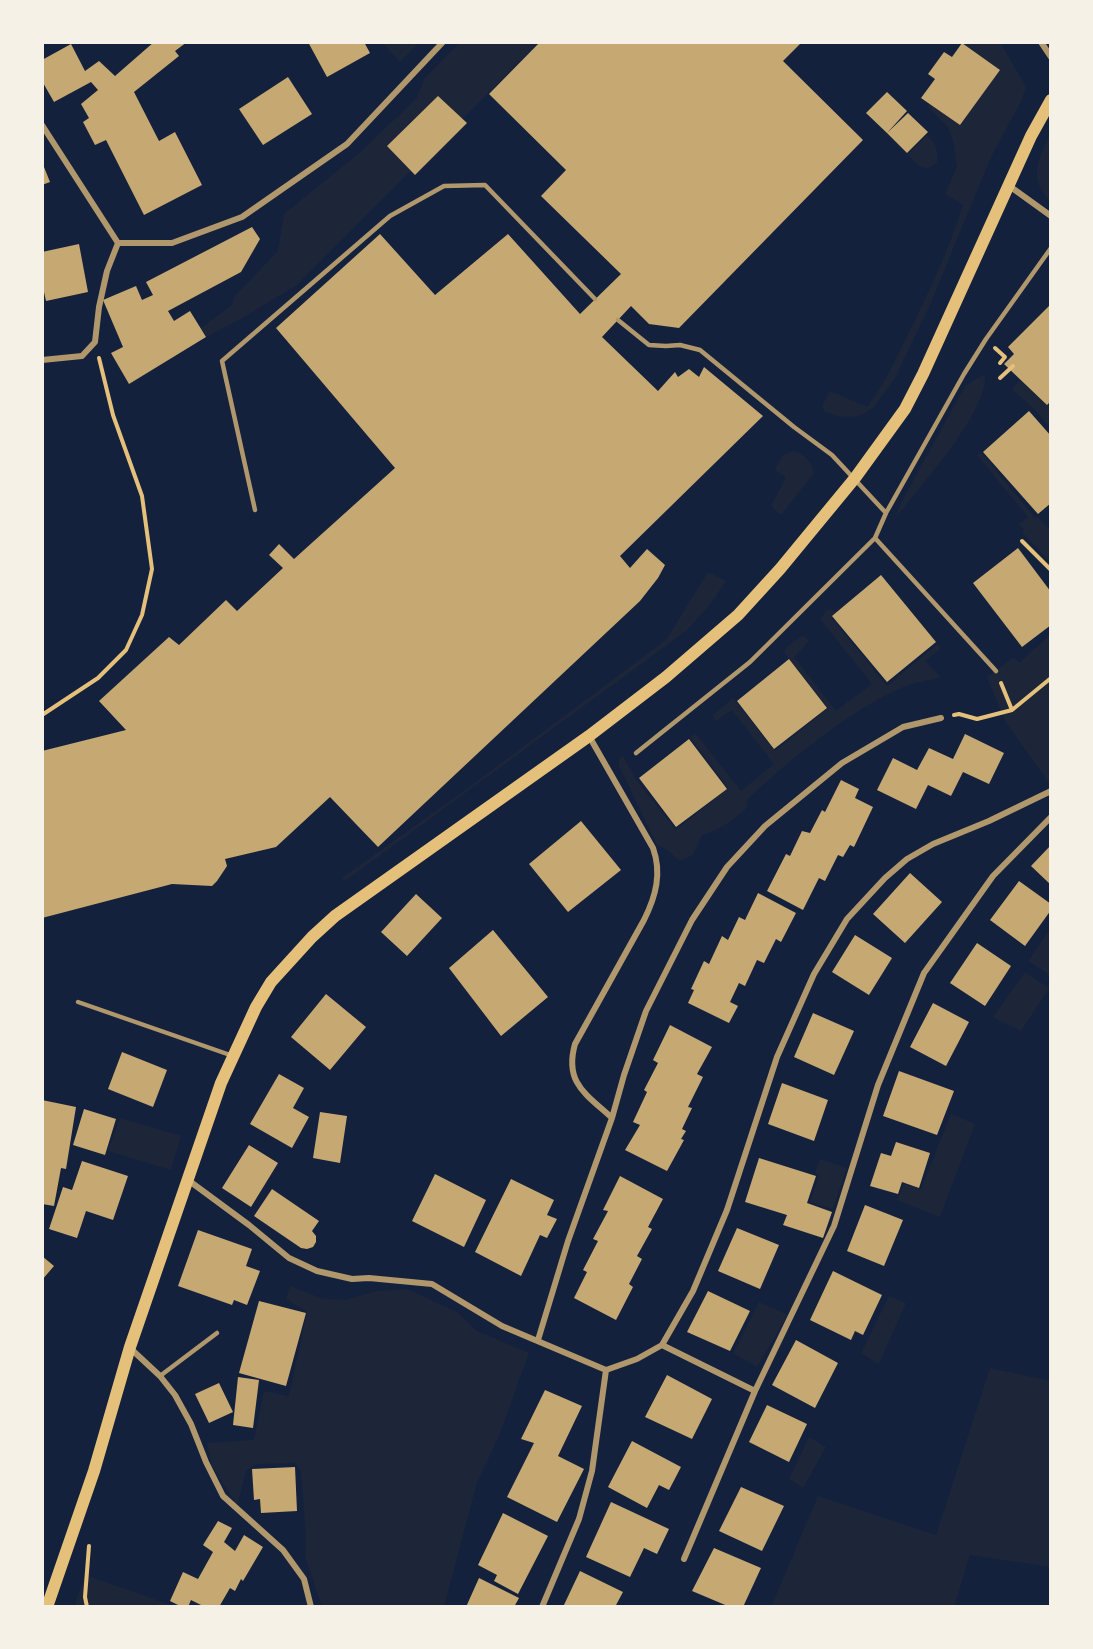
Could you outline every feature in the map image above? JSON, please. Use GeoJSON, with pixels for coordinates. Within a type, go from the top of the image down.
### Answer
{"type":"FeatureCollection","features":[{"type":"Feature","properties":{"kind":"main road"},"geometry":{"type":"LineString","coordinates":[[47,1607],[91,1481],[130,1347],[221,1083],[256,1007],[271,982],[304,945],[335,916],[590,736],[666,677],[738,615],[780,569],[855,478],[905,409],[1031,136],[1051,100]]}},
{"type":"Feature","properties":{"kind":"street"},"geometry":{"type":"LineString","coordinates":[[118,243],[172,243],[242,217],[347,144],[443,42]]}},
{"type":"Feature","properties":{"kind":"street"},"geometry":{"type":"LineString","coordinates":[[1041,42],[1051,57]]}},
{"type":"Feature","properties":{"kind":"street"},"geometry":{"type":"LineString","coordinates":[[42,126],[118,243]]}},
{"type":"Feature","properties":{"kind":"street"},"geometry":{"type":"LineString","coordinates":[[1008,185],[1051,216]]}},
{"type":"Feature","properties":{"kind":"street"},"geometry":{"type":"LineString","coordinates":[[42,360],[82,356],[95,342],[99,307],[107,271],[118,243]]}},
{"type":"Feature","properties":{"kind":"street"},"geometry":{"type":"LineString","coordinates":[[537,1340],[646,1011],[692,920],[728,867],[765,826],[842,763],[903,727],[941,718]]}},
{"type":"Feature","properties":{"kind":"street"},"geometry":{"type":"LineString","coordinates":[[590,736],[653,848],[659,870],[650,908],[575,1044],[571,1060],[573,1075],[581,1088],[612,1118]]}},
{"type":"Feature","properties":{"kind":"street"},"geometry":{"type":"LineString","coordinates":[[188,1180],[290,1258],[317,1271],[352,1279],[369,1278],[432,1284],[502,1326],[606,1370],[637,1359],[663,1345],[693,1291],[728,1210],[777,1057],[814,974],[847,919],[885,878],[907,859],[933,844],[989,821],[1051,791]]}},
{"type":"Feature","properties":{"kind":"street"},"geometry":{"type":"LineString","coordinates":[[684,1559],[755,1391],[834,1226],[878,1085],[924,973],[993,876],[1051,817]]}},
{"type":"Feature","properties":{"kind":"street"},"geometry":{"type":"LineString","coordinates":[[663,1345],[755,1391]]}},
{"type":"Feature","properties":{"kind":"street"},"geometry":{"type":"LineString","coordinates":[[130,1347],[160,1376],[175,1395],[191,1424],[223,1496],[283,1550],[303,1579],[311,1607]]}},
{"type":"Feature","properties":{"kind":"street"},"geometry":{"type":"LineString","coordinates":[[542,1607],[579,1519],[592,1471],[606,1370]]}},
{"type":"Feature","properties":{"kind":"lane"},"geometry":{"type":"LineString","coordinates":[[255,510],[222,361],[390,216],[444,186],[485,185],[595,299]]}},
{"type":"Feature","properties":{"kind":"lane"},"geometry":{"type":"LineString","coordinates":[[636,753],[750,662],[875,538],[886,513],[964,374],[1051,248]]}},
{"type":"Feature","properties":{"kind":"lane"},"geometry":{"type":"LineString","coordinates":[[618,320],[649,345],[680,345],[700,350],[832,455],[886,513]]}},
{"type":"Feature","properties":{"kind":"lane"},"geometry":{"type":"LineString","coordinates":[[875,538],[996,671]]}},
{"type":"Feature","properties":{"kind":"lane"},"geometry":{"type":"LineString","coordinates":[[78,1002],[233,1056]]}},
{"type":"Feature","properties":{"kind":"lane"},"geometry":{"type":"LineString","coordinates":[[160,1376],[218,1334]]}},
{"type":"Feature","properties":{"kind":"path"},"geometry":{"type":"LineString","coordinates":[[42,715],[98,678],[126,650],[142,615],[152,569],[142,496],[113,415],[95,342]]}},
{"type":"Feature","properties":{"kind":"path"},"geometry":{"type":"LineString","coordinates":[[1000,363],[1005,357]]}},
{"type":"Feature","properties":{"kind":"path"},"geometry":{"type":"LineString","coordinates":[[1000,378],[1013,366]]}},
{"type":"Feature","properties":{"kind":"path"},"geometry":{"type":"LineString","coordinates":[[1022,541],[1051,570]]}},
{"type":"Feature","properties":{"kind":"path"},"geometry":{"type":"LineString","coordinates":[[996,671],[1012,710]]}},
{"type":"Feature","properties":{"kind":"path"},"geometry":{"type":"LineString","coordinates":[[941,718],[959,714],[977,719],[1012,710],[1051,678]]}},
{"type":"Feature","properties":{"kind":"path"},"geometry":{"type":"LineString","coordinates":[[87,1607],[90,1545]]}},
{"type":"Feature","properties":{"kind":"shaded area"},"geometry":{"type":"Polygon","coordinates":[[[382,42],[420,42],[400,62],[382,42]]]}},
{"type":"Feature","properties":{"kind":"shaded area"},"geometry":{"type":"Polygon","coordinates":[[[460,42],[539,42],[297,285],[206,337],[201,328],[232,305],[234,297],[278,251],[284,214],[358,154],[416,99],[425,78],[460,42]]]}},
{"type":"Feature","properties":{"kind":"shaded area"},"geometry":{"type":"Polygon","coordinates":[[[962,42],[1000,42],[1026,87],[1022,99],[991,157],[929,307],[895,378],[873,408],[862,415],[837,416],[824,411],[822,406],[830,391],[867,407],[879,390],[931,287],[963,205],[945,194],[957,167],[954,144],[948,127],[928,107],[929,103],[960,125],[999,70],[962,42]]]}},
{"type":"Feature","properties":{"kind":"shaded area"},"geometry":{"type":"Polygon","coordinates":[[[1051,133],[1051,202],[1039,185],[1037,168],[1051,133]]]}},
{"type":"Feature","properties":{"kind":"shaded area"},"geometry":{"type":"Polygon","coordinates":[[[927,135],[936,147],[937,162],[925,168],[918,165],[908,154],[927,135]]]}},
{"type":"Feature","properties":{"kind":"shaded area"},"geometry":{"type":"Polygon","coordinates":[[[985,374],[983,390],[976,408],[964,428],[894,520],[903,499],[965,386],[985,374]]]}},
{"type":"Feature","properties":{"kind":"shaded area"},"geometry":{"type":"Polygon","coordinates":[[[1020,380],[1051,408],[1051,429],[1036,411],[1012,389],[1020,380]]]}},
{"type":"Feature","properties":{"kind":"shaded area"},"geometry":{"type":"Polygon","coordinates":[[[793,451],[807,459],[814,473],[781,515],[771,506],[786,477],[775,470],[783,455],[793,451]]]}},
{"type":"Feature","properties":{"kind":"shaded area"},"geometry":{"type":"Polygon","coordinates":[[[981,452],[1035,518],[1037,516],[1049,529],[1051,527],[1051,563],[1022,532],[1024,530],[1019,524],[1028,517],[977,455],[981,452]]]}},
{"type":"Feature","properties":{"kind":"shaded area"},"geometry":{"type":"Polygon","coordinates":[[[708,572],[726,581],[708,607],[686,631],[345,881],[342,878],[468,788],[666,640],[708,572]]]}},
{"type":"Feature","properties":{"kind":"shaded area"},"geometry":{"type":"Polygon","coordinates":[[[828,609],[837,612],[831,617],[887,686],[937,644],[941,648],[925,661],[941,677],[902,688],[877,700],[837,725],[762,786],[746,801],[748,806],[739,815],[702,835],[693,855],[679,861],[668,850],[657,845],[619,766],[619,760],[623,756],[635,778],[676,830],[728,788],[690,737],[696,734],[741,791],[774,764],[732,710],[716,721],[713,715],[733,698],[775,751],[828,708],[784,652],[788,646],[803,635],[809,641],[794,657],[836,711],[872,684],[820,619],[828,609]]]}},
{"type":"Feature","properties":{"kind":"shaded area"},"geometry":{"type":"Polygon","coordinates":[[[1051,634],[1051,781],[1049,783],[1005,721],[987,677],[1014,657],[1019,663],[1051,634]]]}},
{"type":"Feature","properties":{"kind":"shaded area"},"geometry":{"type":"Polygon","coordinates":[[[1048,932],[1051,934],[1051,976],[1028,961],[1048,932]]]}},
{"type":"Feature","properties":{"kind":"shaded area"},"geometry":{"type":"Polygon","coordinates":[[[1025,972],[1049,988],[1021,1031],[993,1017],[1025,972]]]}},
{"type":"Feature","properties":{"kind":"shaded area"},"geometry":{"type":"Polygon","coordinates":[[[951,1114],[975,1124],[940,1217],[897,1200],[904,1184],[921,1189],[951,1114]]]}},
{"type":"Feature","properties":{"kind":"shaded area"},"geometry":{"type":"Polygon","coordinates":[[[120,1118],[181,1136],[171,1170],[108,1151],[120,1118]]]}},
{"type":"Feature","properties":{"kind":"shaded area"},"geometry":{"type":"Polygon","coordinates":[[[820,1159],[847,1168],[833,1209],[810,1202],[819,1175],[815,1174],[820,1159]]]}},
{"type":"Feature","properties":{"kind":"shaded area"},"geometry":{"type":"Polygon","coordinates":[[[290,1286],[321,1298],[344,1300],[378,1291],[407,1289],[457,1312],[477,1331],[529,1353],[499,1436],[477,1482],[444,1607],[322,1607],[305,1557],[306,1535],[301,1471],[295,1463],[257,1464],[246,1471],[237,1505],[212,1466],[207,1443],[254,1440],[264,1391],[289,1396],[307,1312],[286,1299],[290,1286]]]}},
{"type":"Feature","properties":{"kind":"shaded area"},"geometry":{"type":"Polygon","coordinates":[[[889,1296],[906,1303],[879,1364],[861,1353],[889,1296]]]}},
{"type":"Feature","properties":{"kind":"shaded area"},"geometry":{"type":"Polygon","coordinates":[[[759,1302],[788,1315],[757,1367],[733,1353],[759,1302]]]}},
{"type":"Feature","properties":{"kind":"shaded area"},"geometry":{"type":"Polygon","coordinates":[[[990,1368],[1051,1381],[1051,1567],[970,1555],[954,1607],[771,1607],[818,1496],[936,1535],[990,1368]]]}},
{"type":"Feature","properties":{"kind":"shaded area"},"geometry":{"type":"Polygon","coordinates":[[[809,1437],[826,1447],[803,1488],[789,1479],[809,1437]]]}},
{"type":"Feature","properties":{"kind":"shaded area"},"geometry":{"type":"Polygon","coordinates":[[[85,1575],[171,1605],[174,1607],[74,1607],[85,1575]]]}},
{"type":"Feature","properties":{"kind":"building"},"geometry":{"type":"Polygon","coordinates":[[[154,42],[187,42],[175,51],[179,56],[134,92],[159,141],[175,132],[202,185],[144,215],[106,140],[95,145],[83,122],[89,118],[81,104],[98,90],[91,82],[54,102],[42,81],[42,60],[71,44],[85,71],[99,61],[115,76],[154,42]]]}},
{"type":"Feature","properties":{"kind":"building"},"geometry":{"type":"Polygon","coordinates":[[[308,42],[364,42],[370,53],[327,77],[308,42]]]}},
{"type":"Feature","properties":{"kind":"building"},"geometry":{"type":"Polygon","coordinates":[[[540,42],[802,42],[783,61],[863,140],[679,328],[649,324],[631,306],[602,337],[658,391],[675,372],[678,377],[689,369],[699,377],[704,367],[763,416],[620,556],[630,568],[647,549],[665,565],[640,601],[378,847],[330,797],[276,847],[225,859],[227,866],[212,886],[172,884],[42,918],[42,751],[126,730],[99,701],[169,637],[179,645],[226,600],[237,611],[283,568],[269,555],[279,544],[294,559],[395,468],[276,328],[380,234],[435,295],[508,234],[580,314],[621,274],[541,196],[566,170],[489,94],[540,42]]]}},
{"type":"Feature","properties":{"kind":"building"},"geometry":{"type":"Polygon","coordinates":[[[962,43],[1000,70],[960,125],[921,98],[935,79],[928,74],[944,52],[952,57],[962,43]]]}},
{"type":"Feature","properties":{"kind":"building"},"geometry":{"type":"Polygon","coordinates":[[[288,77],[312,114],[263,145],[239,109],[288,77]]]}},
{"type":"Feature","properties":{"kind":"building"},"geometry":{"type":"Polygon","coordinates":[[[887,92],[907,111],[887,133],[866,113],[887,92]]]}},
{"type":"Feature","properties":{"kind":"building"},"geometry":{"type":"Polygon","coordinates":[[[438,96],[467,123],[415,175],[387,146],[438,96]]]}},
{"type":"Feature","properties":{"kind":"building"},"geometry":{"type":"Polygon","coordinates":[[[908,113],[928,132],[907,153],[887,133],[908,113]]]}},
{"type":"Feature","properties":{"kind":"building"},"geometry":{"type":"Polygon","coordinates":[[[42,162],[50,182],[42,185],[42,162]]]}},
{"type":"Feature","properties":{"kind":"building"},"geometry":{"type":"Polygon","coordinates":[[[252,227],[260,239],[241,272],[168,311],[174,321],[190,311],[206,337],[129,384],[111,353],[123,347],[103,300],[136,286],[142,300],[153,295],[146,282],[252,227]]]}},
{"type":"Feature","properties":{"kind":"building"},"geometry":{"type":"Polygon","coordinates":[[[79,244],[88,292],[46,301],[42,283],[42,252],[79,244]]]}},
{"type":"Feature","properties":{"kind":"building"},"geometry":{"type":"Polygon","coordinates":[[[1051,304],[1051,401],[1047,405],[1004,364],[1014,354],[1008,347],[1051,304]]]}},
{"type":"Feature","properties":{"kind":"building"},"geometry":{"type":"Polygon","coordinates":[[[1029,411],[1051,436],[1051,503],[1038,514],[983,452],[1029,411]]]}},
{"type":"Feature","properties":{"kind":"building"},"geometry":{"type":"Polygon","coordinates":[[[1018,548],[1051,592],[1051,625],[1022,647],[973,583],[1018,548]]]}},
{"type":"Feature","properties":{"kind":"building"},"geometry":{"type":"Polygon","coordinates":[[[881,575],[936,642],[887,682],[832,616],[881,575]]]}},
{"type":"Feature","properties":{"kind":"building"},"geometry":{"type":"Polygon","coordinates":[[[789,659],[827,708],[774,749],[737,701],[789,659]]]}},
{"type":"Feature","properties":{"kind":"building"},"geometry":{"type":"Polygon","coordinates":[[[965,734],[1004,753],[989,784],[963,772],[951,796],[928,785],[916,809],[877,790],[893,758],[917,770],[929,748],[953,759],[965,734]]]}},
{"type":"Feature","properties":{"kind":"building"},"geometry":{"type":"Polygon","coordinates":[[[689,739],[727,789],[676,827],[639,778],[689,739]]]}},
{"type":"Feature","properties":{"kind":"building"},"geometry":{"type":"Polygon","coordinates":[[[841,780],[859,789],[855,798],[873,807],[854,847],[850,845],[843,857],[838,855],[825,881],[819,878],[803,910],[767,891],[786,854],[790,856],[802,831],[810,833],[822,810],[825,812],[841,780]]]}},
{"type":"Feature","properties":{"kind":"building"},"geometry":{"type":"Polygon","coordinates":[[[581,821],[621,870],[568,912],[529,864],[581,821]]]}},
{"type":"Feature","properties":{"kind":"building"},"geometry":{"type":"Polygon","coordinates":[[[1051,845],[1051,885],[1031,866],[1051,845]]]}},
{"type":"Feature","properties":{"kind":"building"},"geometry":{"type":"Polygon","coordinates":[[[910,873],[942,902],[905,943],[873,914],[910,873]]]}},
{"type":"Feature","properties":{"kind":"building"},"geometry":{"type":"Polygon","coordinates":[[[1019,881],[1051,904],[1051,910],[1025,946],[990,920],[1019,881]]]}},
{"type":"Feature","properties":{"kind":"building"},"geometry":{"type":"Polygon","coordinates":[[[758,893],[796,913],[781,942],[776,939],[764,963],[757,960],[745,986],[739,983],[730,1002],[738,1006],[729,1023],[688,1003],[694,990],[691,989],[704,961],[709,964],[722,936],[728,940],[739,917],[745,920],[758,893]]]}},
{"type":"Feature","properties":{"kind":"building"},"geometry":{"type":"Polygon","coordinates":[[[416,894],[442,918],[407,956],[381,932],[416,894]]]}},
{"type":"Feature","properties":{"kind":"building"},"geometry":{"type":"Polygon","coordinates":[[[493,930],[548,997],[501,1036],[449,968],[493,930]]]}},
{"type":"Feature","properties":{"kind":"building"},"geometry":{"type":"Polygon","coordinates":[[[855,935],[892,958],[869,995],[832,972],[855,935]]]}},
{"type":"Feature","properties":{"kind":"building"},"geometry":{"type":"Polygon","coordinates":[[[977,943],[1011,966],[985,1006],[950,983],[977,943]]]}},
{"type":"Feature","properties":{"kind":"building"},"geometry":{"type":"Polygon","coordinates":[[[326,994],[366,1027],[330,1070],[291,1037],[326,994]]]}},
{"type":"Feature","properties":{"kind":"building"},"geometry":{"type":"Polygon","coordinates":[[[933,1003],[969,1022],[946,1066],[910,1047],[933,1003]]]}},
{"type":"Feature","properties":{"kind":"building"},"geometry":{"type":"Polygon","coordinates":[[[813,1013],[854,1031],[834,1075],[794,1057],[813,1013]]]}},
{"type":"Feature","properties":{"kind":"building"},"geometry":{"type":"Polygon","coordinates":[[[670,1025],[712,1047],[697,1074],[703,1077],[688,1107],[692,1108],[682,1129],[686,1131],[681,1139],[684,1140],[667,1171],[625,1150],[640,1125],[633,1122],[647,1092],[644,1090],[658,1063],[653,1060],[670,1025]]]}},
{"type":"Feature","properties":{"kind":"building"},"geometry":{"type":"Polygon","coordinates":[[[122,1052],[167,1070],[153,1107],[108,1089],[122,1052]]]}},
{"type":"Feature","properties":{"kind":"building"},"geometry":{"type":"Polygon","coordinates":[[[899,1071],[954,1091],[937,1135],[883,1116],[899,1071]]]}},
{"type":"Feature","properties":{"kind":"building"},"geometry":{"type":"Polygon","coordinates":[[[279,1074],[304,1088],[293,1108],[309,1117],[292,1148],[250,1124],[279,1074]]]}},
{"type":"Feature","properties":{"kind":"building"},"geometry":{"type":"Polygon","coordinates":[[[782,1083],[828,1100],[814,1141],[768,1124],[782,1083]]]}},
{"type":"Feature","properties":{"kind":"building"},"geometry":{"type":"Polygon","coordinates":[[[42,1100],[76,1107],[66,1169],[61,1168],[54,1206],[42,1204],[42,1100]]]}},
{"type":"Feature","properties":{"kind":"building"},"geometry":{"type":"Polygon","coordinates":[[[84,1109],[116,1119],[105,1155],[73,1145],[84,1109]]]}},
{"type":"Feature","properties":{"kind":"building"},"geometry":{"type":"Polygon","coordinates":[[[320,1112],[347,1116],[340,1163],[313,1158],[320,1112]]]}},
{"type":"Feature","properties":{"kind":"building"},"geometry":{"type":"Polygon","coordinates":[[[896,1142],[930,1153],[919,1188],[902,1182],[898,1194],[870,1186],[881,1153],[891,1156],[896,1142]]]}},
{"type":"Feature","properties":{"kind":"building"},"geometry":{"type":"Polygon","coordinates":[[[249,1145],[278,1163],[251,1207],[222,1188],[249,1145]]]}},
{"type":"Feature","properties":{"kind":"building"},"geometry":{"type":"Polygon","coordinates":[[[759,1158],[816,1176],[807,1203],[832,1212],[823,1238],[783,1225],[787,1215],[745,1202],[759,1158]]]}},
{"type":"Feature","properties":{"kind":"building"},"geometry":{"type":"Polygon","coordinates":[[[82,1161],[128,1176],[113,1220],[86,1211],[77,1238],[49,1229],[63,1187],[72,1190],[82,1161]]]}},
{"type":"Feature","properties":{"kind":"building"},"geometry":{"type":"Polygon","coordinates":[[[435,1174],[486,1200],[464,1247],[412,1221],[435,1174]]]}},
{"type":"Feature","properties":{"kind":"building"},"geometry":{"type":"Polygon","coordinates":[[[620,1176],[663,1199],[648,1227],[652,1229],[637,1256],[642,1259],[629,1284],[633,1287],[616,1320],[574,1298],[587,1272],[583,1270],[598,1241],[593,1239],[608,1211],[603,1210],[620,1176]]]}},
{"type":"Feature","properties":{"kind":"building"},"geometry":{"type":"Polygon","coordinates":[[[511,1179],[554,1200],[547,1215],[557,1219],[547,1238],[540,1235],[521,1276],[475,1252],[511,1179]]]}},
{"type":"Feature","properties":{"kind":"building"},"geometry":{"type":"Polygon","coordinates":[[[272,1189],[319,1221],[312,1231],[316,1236],[313,1247],[301,1248],[254,1216],[272,1189]]]}},
{"type":"Feature","properties":{"kind":"building"},"geometry":{"type":"Polygon","coordinates":[[[865,1205],[903,1220],[884,1266],[847,1251],[865,1205]]]}},
{"type":"Feature","properties":{"kind":"building"},"geometry":{"type":"Polygon","coordinates":[[[737,1228],[779,1245],[760,1289],[718,1271],[737,1228]]]}},
{"type":"Feature","properties":{"kind":"building"},"geometry":{"type":"Polygon","coordinates":[[[198,1230],[252,1249],[246,1266],[260,1271],[247,1305],[234,1300],[232,1305],[178,1286],[198,1230]]]}},
{"type":"Feature","properties":{"kind":"building"},"geometry":{"type":"Polygon","coordinates":[[[42,1256],[54,1266],[42,1280],[42,1256]]]}},
{"type":"Feature","properties":{"kind":"building"},"geometry":{"type":"Polygon","coordinates":[[[833,1271],[882,1295],[863,1335],[855,1331],[851,1340],[810,1320],[833,1271]]]}},
{"type":"Feature","properties":{"kind":"building"},"geometry":{"type":"Polygon","coordinates":[[[708,1291],[750,1311],[730,1351],[687,1332],[708,1291]]]}},
{"type":"Feature","properties":{"kind":"building"},"geometry":{"type":"Polygon","coordinates":[[[259,1301],[306,1313],[286,1386],[239,1373],[259,1301]]]}},
{"type":"Feature","properties":{"kind":"building"},"geometry":{"type":"Polygon","coordinates":[[[796,1340],[838,1363],[815,1408],[772,1385],[796,1340]]]}},
{"type":"Feature","properties":{"kind":"building"},"geometry":{"type":"Polygon","coordinates":[[[667,1375],[712,1399],[692,1439],[645,1417],[667,1375]]]}},
{"type":"Feature","properties":{"kind":"building"},"geometry":{"type":"Polygon","coordinates":[[[238,1377],[259,1380],[253,1428],[233,1425],[238,1377]]]}},
{"type":"Feature","properties":{"kind":"building"},"geometry":{"type":"Polygon","coordinates":[[[219,1383],[233,1412],[209,1423],[195,1394],[219,1383]]]}},
{"type":"Feature","properties":{"kind":"building"},"geometry":{"type":"Polygon","coordinates":[[[545,1390],[582,1406],[558,1456],[584,1469],[557,1522],[507,1497],[534,1443],[521,1439],[545,1390]]]}},
{"type":"Feature","properties":{"kind":"building"},"geometry":{"type":"Polygon","coordinates":[[[767,1405],[807,1424],[789,1462],[749,1442],[767,1405]]]}},
{"type":"Feature","properties":{"kind":"building"},"geometry":{"type":"Polygon","coordinates":[[[632,1441],[681,1467],[669,1490],[659,1485],[647,1508],[608,1487],[632,1441]]]}},
{"type":"Feature","properties":{"kind":"building"},"geometry":{"type":"Polygon","coordinates":[[[295,1467],[297,1511],[261,1513],[260,1499],[254,1500],[252,1469],[295,1467]]]}},
{"type":"Feature","properties":{"kind":"building"},"geometry":{"type":"Polygon","coordinates":[[[741,1487],[784,1506],[762,1551],[719,1531],[741,1487]]]}},
{"type":"Feature","properties":{"kind":"building"},"geometry":{"type":"Polygon","coordinates":[[[611,1502],[669,1529],[657,1554],[644,1548],[630,1577],[586,1557],[611,1502]]]}},
{"type":"Feature","properties":{"kind":"building"},"geometry":{"type":"Polygon","coordinates":[[[503,1513],[548,1536],[518,1594],[494,1581],[497,1575],[478,1565],[503,1513]]]}},
{"type":"Feature","properties":{"kind":"building"},"geometry":{"type":"Polygon","coordinates":[[[218,1521],[232,1528],[224,1542],[235,1551],[244,1535],[263,1547],[243,1581],[241,1579],[235,1591],[230,1588],[219,1607],[205,1607],[191,1600],[188,1607],[182,1607],[170,1601],[183,1572],[198,1579],[213,1552],[203,1545],[218,1521]]]}},
{"type":"Feature","properties":{"kind":"building"},"geometry":{"type":"Polygon","coordinates":[[[714,1548],[761,1568],[743,1607],[730,1607],[692,1591],[714,1548]]]}},
{"type":"Feature","properties":{"kind":"building"},"geometry":{"type":"Polygon","coordinates":[[[580,1571],[623,1592],[615,1607],[563,1607],[580,1571]]]}},
{"type":"Feature","properties":{"kind":"building"},"geometry":{"type":"Polygon","coordinates":[[[479,1578],[519,1598],[514,1607],[466,1607],[479,1578]]]}}]}
